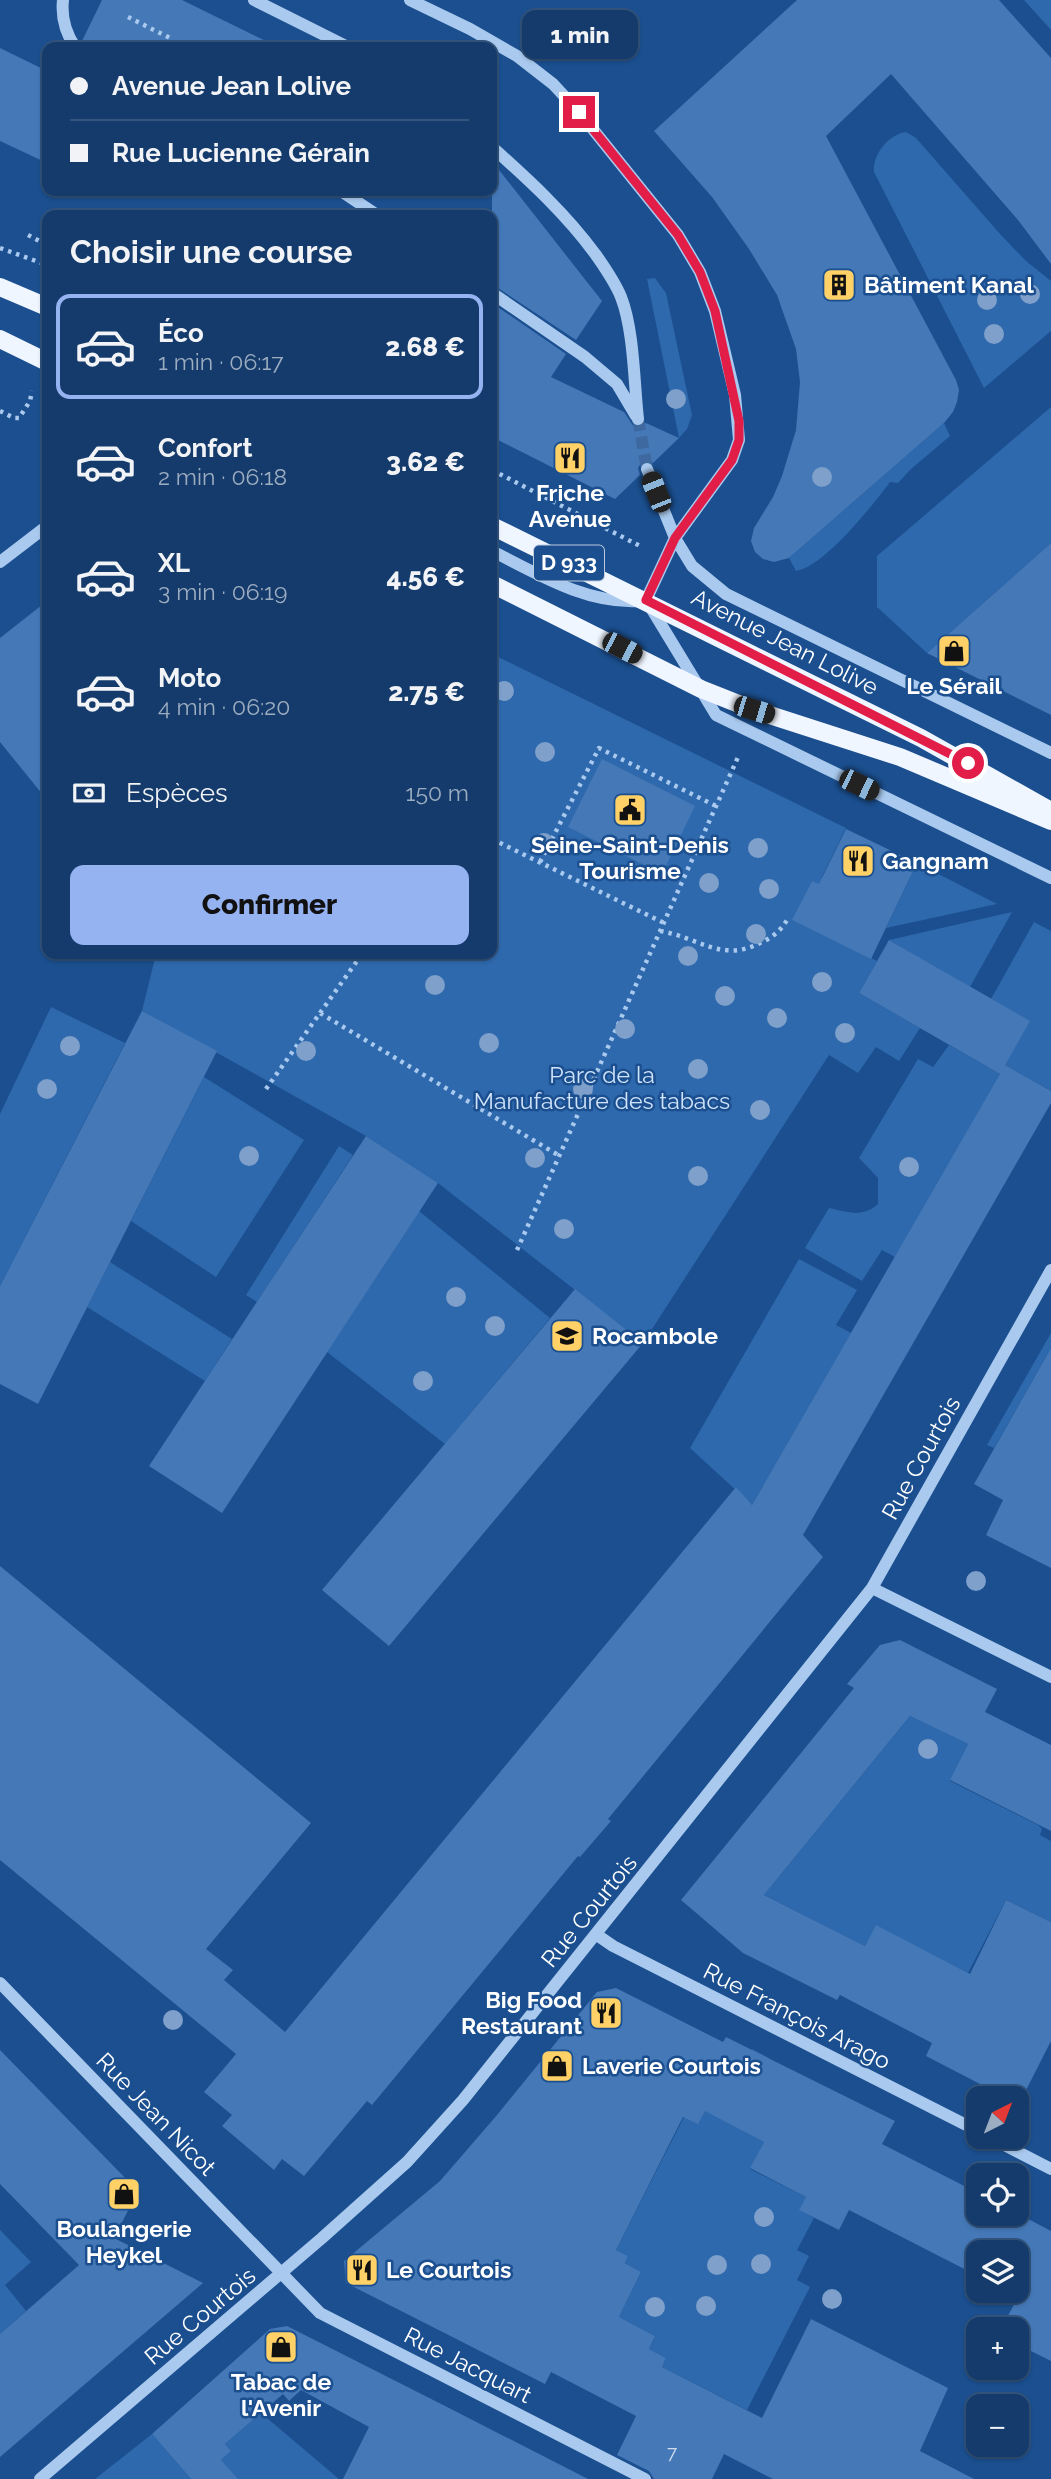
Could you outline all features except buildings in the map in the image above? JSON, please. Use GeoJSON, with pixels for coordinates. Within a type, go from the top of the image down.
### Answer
{"type":"FeatureCollection","features":[{"type":"Feature","properties":{"kind":"main road"},"geometry":{"type":"LineString","coordinates":[[0,287],[42,305]]}},
{"type":"Feature","properties":{"kind":"main road"},"geometry":{"type":"LineString","coordinates":[[0,339],[42,360]]}},
{"type":"Feature","properties":{"kind":"main road","name":"Avenue Jean Lolive"},"geometry":{"type":"LineString","coordinates":[[497,528],[921,738],[1051,811]]}},
{"type":"Feature","properties":{"kind":"main road","name":"D 933"},"geometry":{"type":"LineString","coordinates":[[497,587],[701,689],[754,710],[900,757],[1051,821]]}},
{"type":"Feature","properties":{"kind":"street"},"geometry":{"type":"LineString","coordinates":[[63,0],[65,33],[71,42]]}},
{"type":"Feature","properties":{"kind":"street"},"geometry":{"type":"LineString","coordinates":[[254,0],[338,42]]}},
{"type":"Feature","properties":{"kind":"street"},"geometry":{"type":"LineString","coordinates":[[410,0],[492,42]]}},
{"type":"Feature","properties":{"kind":"street"},"geometry":{"type":"LineString","coordinates":[[497,45],[552,84],[579,112],[678,235],[700,272],[715,311],[735,395],[739,440],[732,460],[675,538],[646,600]]}},
{"type":"Feature","properties":{"kind":"street"},"geometry":{"type":"LineString","coordinates":[[497,151],[544,193],[571,223],[621,296],[627,323],[638,419],[617,384],[585,357],[497,296]]}},
{"type":"Feature","properties":{"kind":"street"},"geometry":{"type":"LineString","coordinates":[[348,196],[370,210]]}},
{"type":"Feature","properties":{"kind":"street"},"geometry":{"type":"LineString","coordinates":[[647,469],[675,538],[692,566],[726,594],[1051,754]]}},
{"type":"Feature","properties":{"kind":"street"},"geometry":{"type":"LineString","coordinates":[[0,562],[42,530]]}},
{"type":"Feature","properties":{"kind":"street"},"geometry":{"type":"LineString","coordinates":[[497,553],[571,590],[601,599],[625,602],[646,600]]}},
{"type":"Feature","properties":{"kind":"street"},"geometry":{"type":"LineString","coordinates":[[646,600],[716,715],[1051,878]]}},
{"type":"Feature","properties":{"kind":"street","name":"Rue Courtois"},"geometry":{"type":"LineString","coordinates":[[40,2479],[282,2274],[407,2162],[463,2100],[872,1588],[1051,1270]]}},
{"type":"Feature","properties":{"kind":"street"},"geometry":{"type":"LineString","coordinates":[[872,1588],[1051,1677]]}},
{"type":"Feature","properties":{"kind":"street","name":"Rue François Arago"},"geometry":{"type":"LineString","coordinates":[[597,1935],[613,1946],[966,2126]]}},
{"type":"Feature","properties":{"kind":"street","name":"Rue Jean Nicot"},"geometry":{"type":"LineString","coordinates":[[0,1983],[282,2274]]}},
{"type":"Feature","properties":{"kind":"street"},"geometry":{"type":"LineString","coordinates":[[1013,2149],[1051,2168]]}},
{"type":"Feature","properties":{"kind":"street","name":"Rue Jacquart"},"geometry":{"type":"LineString","coordinates":[[282,2274],[320,2313],[645,2479]]}},
{"type":"Feature","properties":{"kind":"path"},"geometry":{"type":"LineString","coordinates":[[128,18],[172,40]]}},
{"type":"Feature","properties":{"kind":"path"},"geometry":{"type":"LineString","coordinates":[[28,235],[42,242]]}},
{"type":"Feature","properties":{"kind":"path"},"geometry":{"type":"LineString","coordinates":[[0,247],[42,263]]}},
{"type":"Feature","properties":{"kind":"path"},"geometry":{"type":"LineString","coordinates":[[0,411],[14,418],[22,415],[33,391],[31,383]]}},
{"type":"Feature","properties":{"kind":"path"},"geometry":{"type":"LineString","coordinates":[[497,472],[597,522],[665,560]]}},
{"type":"Feature","properties":{"kind":"path"},"geometry":{"type":"LineString","coordinates":[[540,862],[599,748],[716,806]]}},
{"type":"Feature","properties":{"kind":"path"},"geometry":{"type":"LineString","coordinates":[[517,1250],[740,753]]}},
{"type":"Feature","properties":{"kind":"path"},"geometry":{"type":"LineString","coordinates":[[497,841],[664,923]]}},
{"type":"Feature","properties":{"kind":"path"},"geometry":{"type":"LineString","coordinates":[[660,931],[677,933],[727,952],[748,949],[767,940],[777,933],[788,918]]}},
{"type":"Feature","properties":{"kind":"path"},"geometry":{"type":"LineString","coordinates":[[266,1089],[358,959]]}},
{"type":"Feature","properties":{"kind":"path"},"geometry":{"type":"LineString","coordinates":[[320,1013],[558,1156]]}},
{"type":"Feature","properties":{"kind":"green space"},"geometry":{"type":"Polygon","coordinates":[[[1024,0],[1051,0],[1051,30],[1024,0]]]}},
{"type":"Feature","properties":{"kind":"green space"},"geometry":{"type":"Polygon","coordinates":[[[906,132],[916,138],[1026,261],[1051,281],[1051,331],[984,388],[874,172],[876,159],[883,146],[906,132]]]}},
{"type":"Feature","properties":{"kind":"green space"},"geometry":{"type":"Polygon","coordinates":[[[655,278],[666,293],[692,415],[687,429],[679,438],[647,279],[655,278]]]}},
{"type":"Feature","properties":{"kind":"green space"},"geometry":{"type":"Polygon","coordinates":[[[1051,407],[1051,543],[927,653],[877,607],[877,556],[1051,407]]]}},
{"type":"Feature","properties":{"kind":"green space"},"geometry":{"type":"Polygon","coordinates":[[[944,423],[950,436],[898,483],[890,482],[834,547],[820,559],[796,571],[789,558],[944,423]]]}},
{"type":"Feature","properties":{"kind":"green space","name":"Parc de la Manufacture des tabacs"},"geometry":{"type":"Polygon","coordinates":[[[497,656],[846,828],[822,877],[826,888],[812,881],[793,920],[877,961],[859,993],[920,1028],[899,1061],[876,1047],[858,1073],[829,1055],[643,1343],[438,1183],[366,1136],[142,1011],[155,959],[497,959],[497,656]]]}},
{"type":"Feature","properties":{"kind":"green space"},"geometry":{"type":"Polygon","coordinates":[[[917,863],[997,904],[886,928],[917,863]]]}},
{"type":"Feature","properties":{"kind":"green space"},"geometry":{"type":"Polygon","coordinates":[[[1012,912],[970,987],[889,940],[1012,912]]]}},
{"type":"Feature","properties":{"kind":"green space"},"geometry":{"type":"Polygon","coordinates":[[[1034,922],[1051,931],[1051,1091],[1005,1065],[991,999],[1034,922]]]}},
{"type":"Feature","properties":{"kind":"green space"},"geometry":{"type":"Polygon","coordinates":[[[51,1007],[125,1043],[0,1286],[0,1114],[51,1007]]]}},
{"type":"Feature","properties":{"kind":"green space"},"geometry":{"type":"Polygon","coordinates":[[[949,1045],[1000,1074],[895,1257],[882,1250],[862,1281],[805,1248],[829,1208],[861,1212],[878,1204],[878,1178],[859,1158],[918,1059],[933,1067],[949,1045]]]}},
{"type":"Feature","properties":{"kind":"green space"},"geometry":{"type":"Polygon","coordinates":[[[204,1077],[304,1140],[216,1277],[131,1221],[204,1077]]]}},
{"type":"Feature","properties":{"kind":"green space"},"geometry":{"type":"Polygon","coordinates":[[[339,1146],[353,1155],[257,1302],[246,1295],[339,1146]]]}},
{"type":"Feature","properties":{"kind":"green space"},"geometry":{"type":"Polygon","coordinates":[[[419,1211],[550,1318],[445,1444],[327,1352],[419,1211]]]}},
{"type":"Feature","properties":{"kind":"green space"},"geometry":{"type":"Polygon","coordinates":[[[799,1259],[857,1290],[836,1325],[851,1333],[752,1505],[690,1448],[799,1259]]]}},
{"type":"Feature","properties":{"kind":"green space"},"geometry":{"type":"Polygon","coordinates":[[[110,1262],[232,1339],[205,1381],[87,1307],[110,1262]]]}},
{"type":"Feature","properties":{"kind":"green space"},"geometry":{"type":"Polygon","coordinates":[[[1051,1333],[1051,1348],[994,1448],[987,1445],[1051,1333]]]}},
{"type":"Feature","properties":{"kind":"green space"},"geometry":{"type":"Polygon","coordinates":[[[910,1716],[968,1744],[950,1781],[1038,1825],[1042,1829],[1040,1835],[1051,1841],[1051,1922],[1006,1900],[968,1973],[876,1926],[865,1946],[764,1895],[910,1716]]]}},
{"type":"Feature","properties":{"kind":"green space"},"geometry":{"type":"Polygon","coordinates":[[[752,2049],[769,2058],[735,2126],[764,2142],[750,2169],[806,2197],[800,2210],[814,2218],[797,2250],[809,2256],[797,2280],[810,2287],[747,2410],[662,2367],[666,2358],[649,2349],[655,2336],[619,2317],[641,2272],[625,2263],[628,2256],[616,2250],[684,2117],[713,2096],[725,2102],[752,2049]]]}},
{"type":"Feature","properties":{"kind":"green space"},"geometry":{"type":"Polygon","coordinates":[[[0,2230],[31,2262],[5,2285],[26,2311],[0,2334],[0,2230]]]}},
{"type":"Feature","properties":{"kind":"green space"},"geometry":{"type":"Polygon","coordinates":[[[261,2413],[339,2479],[215,2479],[221,2460],[231,2451],[225,2444],[261,2413]]]}},
{"type":"Feature","properties":{"kind":"green space"},"geometry":{"type":"Polygon","coordinates":[[[152,2434],[191,2479],[95,2479],[152,2434]]]}},
{"type":"Feature","properties":{"kind":"tunnel"},"geometry":{"type":"LineString","coordinates":[[638,419],[647,469]]}},
{"type":"Feature","properties":{"kind":"place","name":"Bâtiment Kanal"},"geometry":{"type":"Point","coordinates":[839,285]}},
{"type":"Feature","properties":{"kind":"place","name":"Friche Avenue"},"geometry":{"type":"Point","coordinates":[570,458]}},
{"type":"Feature","properties":{"kind":"place","name":"Le Sérail"},"geometry":{"type":"Point","coordinates":[954,651]}},
{"type":"Feature","properties":{"kind":"place","name":"Seine-Saint-Denis Tourisme"},"geometry":{"type":"Point","coordinates":[630,810]}},
{"type":"Feature","properties":{"kind":"place","name":"Gangnam"},"geometry":{"type":"Point","coordinates":[858,861]}},
{"type":"Feature","properties":{"kind":"place","name":"Rocambole"},"geometry":{"type":"Point","coordinates":[567,1336]}},
{"type":"Feature","properties":{"kind":"place","name":"Big Food Restaurant"},"geometry":{"type":"Point","coordinates":[606,2013]}},
{"type":"Feature","properties":{"kind":"place","name":"Laverie Courtois"},"geometry":{"type":"Point","coordinates":[557,2066]}},
{"type":"Feature","properties":{"kind":"place","name":"Boulangerie Heykel"},"geometry":{"type":"Point","coordinates":[124,2194]}},
{"type":"Feature","properties":{"kind":"place","name":"Le Courtois"},"geometry":{"type":"Point","coordinates":[362,2270]}},
{"type":"Feature","properties":{"kind":"place","name":"Tabac de l'Avenir"},"geometry":{"type":"Point","coordinates":[281,2347]}},
{"type":"Feature","properties":{"kind":"route"},"geometry":{"type":"LineString","coordinates":[[579,112],[678,235],[700,272],[715,311],[739,421],[739,440],[732,460],[675,538],[646,600],[968,763]]}}]}
